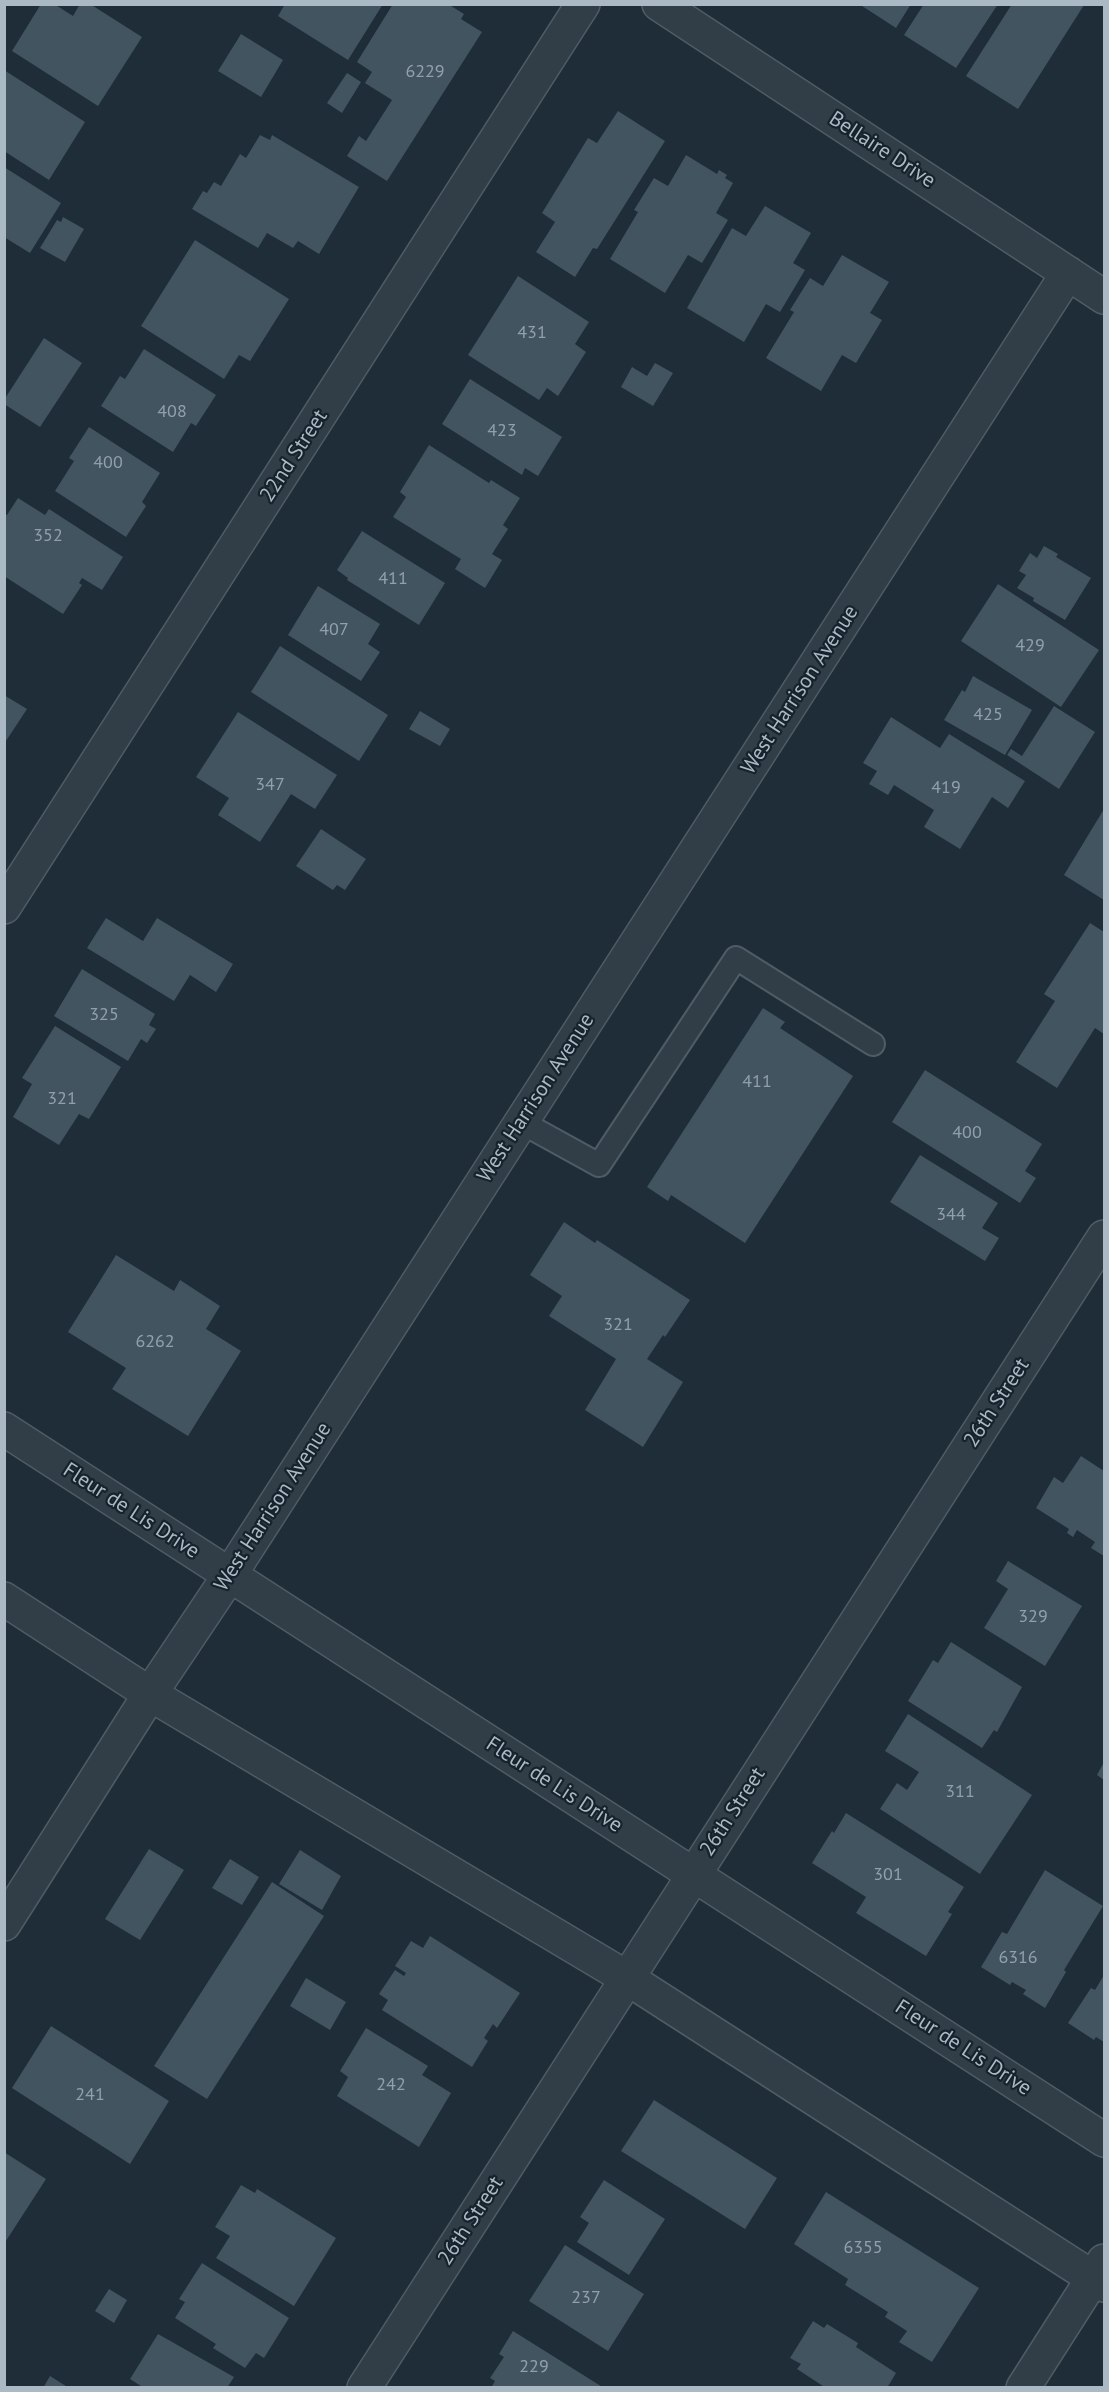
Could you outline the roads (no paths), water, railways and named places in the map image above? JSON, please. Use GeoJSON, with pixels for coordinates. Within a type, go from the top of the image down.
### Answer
{"type":"FeatureCollection","features":[{"type":"Feature","properties":{"kind":"street","name":"22nd Street"},"geometry":{"type":"LineString","coordinates":[[4,907],[583,4]]}},
{"type":"Feature","properties":{"kind":"street","name":"Bellaire Drive"},"geometry":{"type":"LineString","coordinates":[[659,4],[1104,297]]}},
{"type":"Feature","properties":{"kind":"street","name":"West Harrison Avenue"},"geometry":{"type":"LineString","coordinates":[[4,1924],[150,1694],[229,1576],[1068,273]]}},
{"type":"Feature","properties":{"kind":"street","name":"26th Street"},"geometry":{"type":"LineString","coordinates":[[364,2388],[1104,1237]]}},
{"type":"Feature","properties":{"kind":"street","name":"Fleur de Lis Drive"},"geometry":{"type":"LineString","coordinates":[[4,1429],[1104,2140]]}},
{"type":"Feature","properties":{"kind":"street"},"geometry":{"type":"LineString","coordinates":[[4,1599],[150,1694],[627,1978],[1101,2275],[1023,2388]]}},
{"type":"Feature","properties":{"kind":"lane"},"geometry":{"type":"LineString","coordinates":[[521,1122],[599,1165],[736,958],[873,1044]]}}]}
